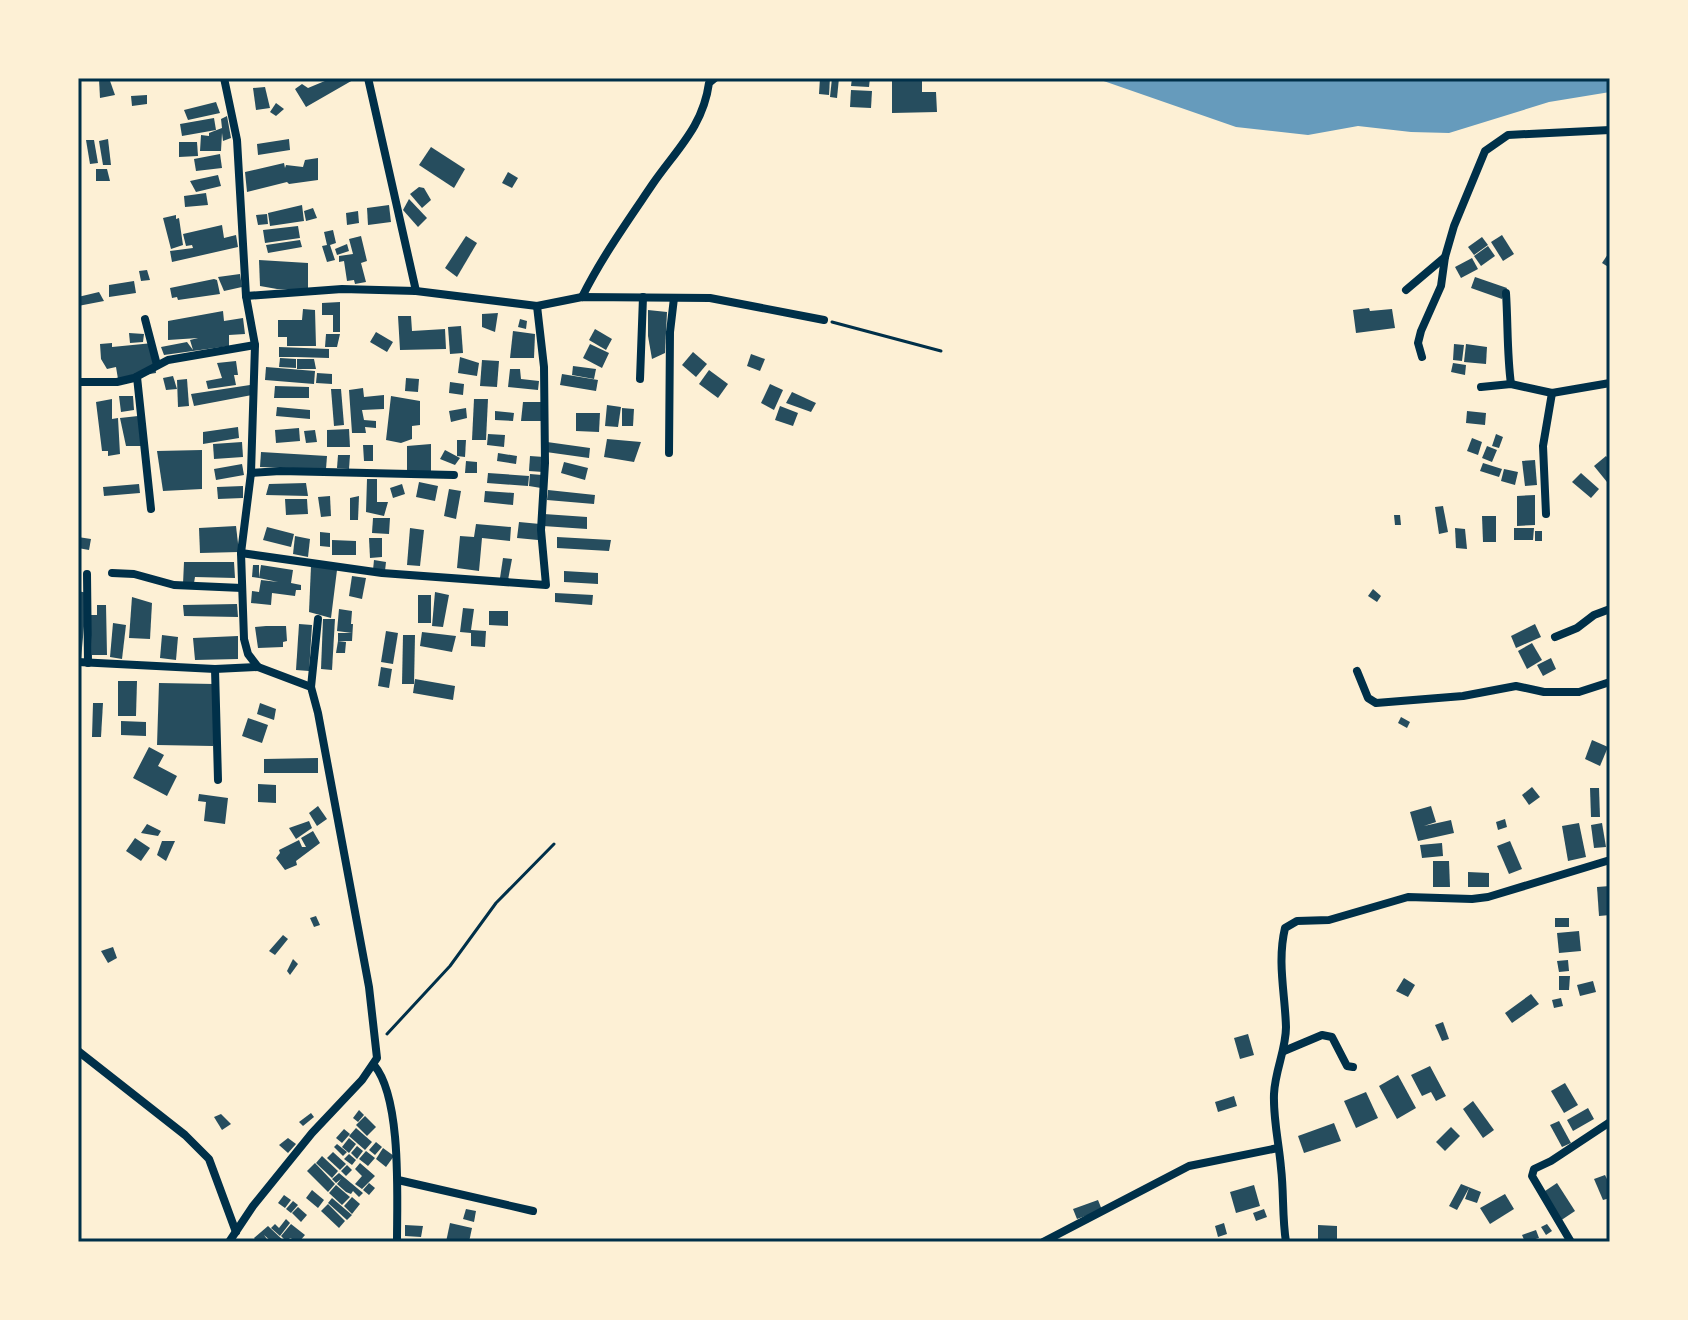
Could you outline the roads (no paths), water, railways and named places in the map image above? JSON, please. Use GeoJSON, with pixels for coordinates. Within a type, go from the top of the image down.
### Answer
{"type":"FeatureCollection","features":[{"type":"Feature","properties":{"kind":"street"},"geometry":{"type":"LineString","coordinates":[[224,78],[237,140],[246,296],[255,345],[251,473],[241,553],[244,639],[248,654],[258,667]]}},
{"type":"Feature","properties":{"kind":"street"},"geometry":{"type":"LineString","coordinates":[[368,78],[416,291]]}},
{"type":"Feature","properties":{"kind":"street"},"geometry":{"type":"LineString","coordinates":[[582,297],[603,256],[696,126],[706,106],[709,83],[715,78]]}},
{"type":"Feature","properties":{"kind":"street"},"geometry":{"type":"LineString","coordinates":[[1422,357],[1418,343],[1441,286],[1454,226],[1485,151],[1499,139],[1519,133],[1610,130]]}},
{"type":"Feature","properties":{"kind":"street"},"geometry":{"type":"LineString","coordinates":[[1406,290],[1445,257]]}},
{"type":"Feature","properties":{"kind":"street"},"geometry":{"type":"LineString","coordinates":[[246,296],[342,289],[416,291],[537,306],[582,297],[710,298],[824,320]]}},
{"type":"Feature","properties":{"kind":"street"},"geometry":{"type":"LineString","coordinates":[[1506,293],[1507,358],[1511,384]]}},
{"type":"Feature","properties":{"kind":"street"},"geometry":{"type":"LineString","coordinates":[[640,379],[643,297]]}},
{"type":"Feature","properties":{"kind":"street"},"geometry":{"type":"LineString","coordinates":[[669,453],[670,332],[674,298]]}},
{"type":"Feature","properties":{"kind":"street"},"geometry":{"type":"LineString","coordinates":[[241,553],[382,573],[546,585],[541,530],[545,463],[544,367],[537,306]]}},
{"type":"Feature","properties":{"kind":"street"},"geometry":{"type":"LineString","coordinates":[[145,319],[157,365]]}},
{"type":"Feature","properties":{"kind":"street"},"geometry":{"type":"LineString","coordinates":[[78,382],[117,382],[137,377],[168,360],[255,345]]}},
{"type":"Feature","properties":{"kind":"street"},"geometry":{"type":"LineString","coordinates":[[137,377],[151,509]]}},
{"type":"Feature","properties":{"kind":"street"},"geometry":{"type":"LineString","coordinates":[[1481,387],[1511,384],[1552,393],[1610,383]]}},
{"type":"Feature","properties":{"kind":"street"},"geometry":{"type":"LineString","coordinates":[[1546,514],[1543,446],[1552,393]]}},
{"type":"Feature","properties":{"kind":"street"},"geometry":{"type":"LineString","coordinates":[[251,473],[454,475]]}},
{"type":"Feature","properties":{"kind":"street"},"geometry":{"type":"LineString","coordinates":[[112,573],[134,574],[174,585],[242,588]]}},
{"type":"Feature","properties":{"kind":"street"},"geometry":{"type":"LineString","coordinates":[[87,574],[88,663]]}},
{"type":"Feature","properties":{"kind":"street"},"geometry":{"type":"LineString","coordinates":[[1555,637],[1610,609]]}},
{"type":"Feature","properties":{"kind":"street"},"geometry":{"type":"LineString","coordinates":[[232,1239],[253,1206],[377,1058],[369,987],[311,687],[318,619]]}},
{"type":"Feature","properties":{"kind":"street"},"geometry":{"type":"LineString","coordinates":[[78,662],[215,669],[258,667],[311,687]]}},
{"type":"Feature","properties":{"kind":"street"},"geometry":{"type":"LineString","coordinates":[[215,669],[218,780]]}},
{"type":"Feature","properties":{"kind":"street"},"geometry":{"type":"LineString","coordinates":[[1357,671],[1368,698],[1376,703],[1463,696],[1516,686],[1544,692],[1579,692],[1610,682]]}},
{"type":"Feature","properties":{"kind":"street"},"geometry":{"type":"LineString","coordinates":[[1286,1242],[1274,1092],[1284,1051],[1286,1026],[1281,983],[1285,928],[1305,919],[1329,920],[1408,897],[1488,897],[1610,860]]}},
{"type":"Feature","properties":{"kind":"street"},"geometry":{"type":"LineString","coordinates":[[1284,1051],[1322,1035],[1332,1037],[1344,1062],[1353,1067]]}},
{"type":"Feature","properties":{"kind":"street"},"geometry":{"type":"LineString","coordinates":[[78,1051],[185,1135],[209,1159],[232,1239]]}},
{"type":"Feature","properties":{"kind":"street"},"geometry":{"type":"LineString","coordinates":[[374,1065],[387,1087],[398,1180],[397,1242]]}},
{"type":"Feature","properties":{"kind":"street"},"geometry":{"type":"LineString","coordinates":[[1571,1242],[1532,1176],[1534,1169],[1610,1122]]}},
{"type":"Feature","properties":{"kind":"street"},"geometry":{"type":"LineString","coordinates":[[1043,1242],[1189,1166],[1278,1148]]}},
{"type":"Feature","properties":{"kind":"street"},"geometry":{"type":"LineString","coordinates":[[398,1180],[533,1211]]}},
{"type":"Feature","properties":{"kind":"water"},"geometry":{"type":"Polygon","coordinates":[[[1095,78],[1610,78],[1610,92],[1549,102],[1449,133],[1358,126],[1308,135],[1236,127],[1095,78]]]}}]}
